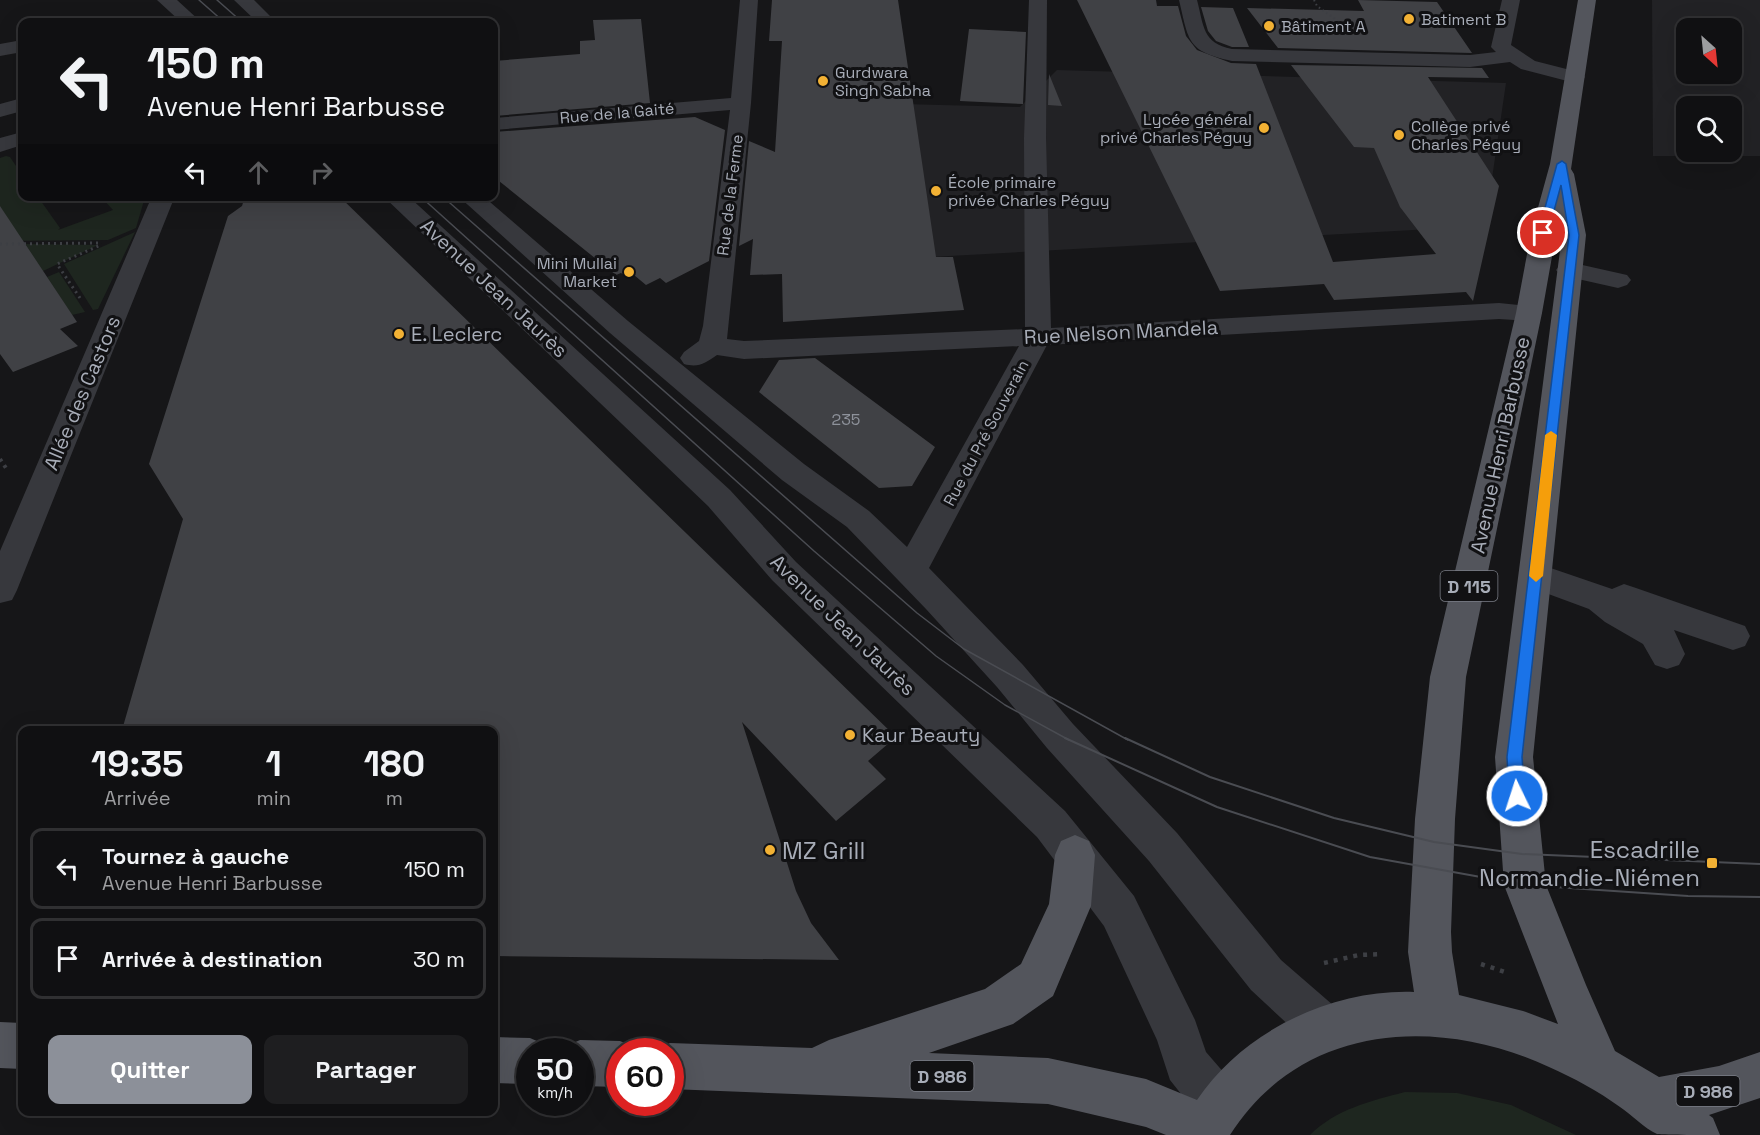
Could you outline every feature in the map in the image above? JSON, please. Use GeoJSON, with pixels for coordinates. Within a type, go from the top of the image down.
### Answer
{"type":"FeatureCollection","features":[{"type":"Feature","properties":{"kind":"main road","name":"Avenue Henri Barbusse"},"geometry":{"type":"LineString","coordinates":[[1439,1014],[1430,932],[1435,819],[1448,677],[1529,313],[1543,233],[1562,164],[1587,0]]}},
{"type":"Feature","properties":{"kind":"main road","name":"Avenue Henri Barbusse"},"geometry":{"type":"LineString","coordinates":[[1562,164],[1574,235],[1514,757],[1525,885],[1568,996],[1599,1066]]}},
{"type":"Feature","properties":{"kind":"main road"},"geometry":{"type":"LineString","coordinates":[[807,1070],[997,1008],[1037,980],[1070,906],[1075,855]]}},
{"type":"Feature","properties":{"kind":"main road"},"geometry":{"type":"LineString","coordinates":[[1211,1123],[1243,1080],[1296,1041],[1325,1028],[1361,1018],[1399,1013],[1439,1014],[1490,1023],[1544,1041],[1599,1066],[1654,1102],[1696,1135]]}},
{"type":"Feature","properties":{"kind":"main road"},"geometry":{"type":"LineString","coordinates":[[0,1045],[18,1046]]}},
{"type":"Feature","properties":{"kind":"main road"},"geometry":{"type":"LineString","coordinates":[[498,1060],[516,1061]]}},
{"type":"Feature","properties":{"kind":"main road","name":"D 986"},"geometry":{"type":"LineString","coordinates":[[684,1066],[1048,1081],[1146,1104],[1211,1123]]}},
{"type":"Feature","properties":{"kind":"main road","name":"D 986"},"geometry":{"type":"LineString","coordinates":[[1654,1102],[1719,1089],[1760,1075]]}},
{"type":"Feature","properties":{"kind":"street"},"geometry":{"type":"LineString","coordinates":[[166,0],[187,18]]}},
{"type":"Feature","properties":{"kind":"street"},"geometry":{"type":"LineString","coordinates":[[243,0],[263,18]]}},
{"type":"Feature","properties":{"kind":"street","name":"Rue de la Ferme"},"geometry":{"type":"LineString","coordinates":[[712,345],[741,103],[748,0]]}},
{"type":"Feature","properties":{"kind":"street","name":"Rue du Pré Souverain"},"geometry":{"type":"LineString","coordinates":[[909,572],[1038,337],[1035,138],[1038,0]]}},
{"type":"Feature","properties":{"kind":"street"},"geometry":{"type":"LineString","coordinates":[[1188,0],[1201,44],[1210,51],[1232,55],[1470,61],[1512,56]]}},
{"type":"Feature","properties":{"kind":"street"},"geometry":{"type":"LineString","coordinates":[[1511,0],[1501,47],[1528,65],[1575,77]]}},
{"type":"Feature","properties":{"kind":"street"},"geometry":{"type":"LineString","coordinates":[[0,50],[18,47]]}},
{"type":"Feature","properties":{"kind":"street","name":"Rue de la Gaité"},"geometry":{"type":"LineString","coordinates":[[498,124],[741,103]]}},
{"type":"Feature","properties":{"kind":"street"},"geometry":{"type":"LineString","coordinates":[[0,111],[18,105]]}},
{"type":"Feature","properties":{"kind":"street"},"geometry":{"type":"LineString","coordinates":[[0,145],[18,139]]}},
{"type":"Feature","properties":{"kind":"street","name":"Allée des Castors"},"geometry":{"type":"LineString","coordinates":[[0,590],[162,201]]}},
{"type":"Feature","properties":{"kind":"street","name":"Avenue Jean Jaurès"},"geometry":{"type":"LineString","coordinates":[[399,201],[719,498],[784,571],[1051,824],[1119,911],[1179,1036],[1186,1064],[1211,1123]]}},
{"type":"Feature","properties":{"kind":"street"},"geometry":{"type":"LineString","coordinates":[[475,201],[619,327],[793,472],[858,519],[1010,676],[1060,736],[1163,847],[1266,975],[1325,1028]]}},
{"type":"Feature","properties":{"kind":"street"},"geometry":{"type":"LineString","coordinates":[[1569,270],[1618,280]]}},
{"type":"Feature","properties":{"kind":"street","name":"Rue Nelson Mandela"},"geometry":{"type":"LineString","coordinates":[[712,345],[744,350],[1038,337],[1499,311],[1529,313]]}},
{"type":"Feature","properties":{"kind":"street"},"geometry":{"type":"LineString","coordinates":[[675,372],[712,345]]}},
{"type":"Feature","properties":{"kind":"street"},"geometry":{"type":"LineString","coordinates":[[1536,576],[1599,598],[1618,614],[1642,624],[1657,634],[1666,647],[1667,654]]}},
{"type":"Feature","properties":{"kind":"street"},"geometry":{"type":"LineString","coordinates":[[1599,598],[1619,596],[1733,636]]}},
{"type":"Feature","properties":{"kind":"path"},"geometry":{"type":"LineString","coordinates":[[0,244],[105,243]]}},
{"type":"Feature","properties":{"kind":"shaded area"},"geometry":{"type":"Polygon","coordinates":[[[1652,0],[1760,0],[1760,156],[1742,156],[1742,96],[1676,96],[1676,156],[1653,156],[1652,0]]]}},
{"type":"Feature","properties":{"kind":"shaded area"},"geometry":{"type":"Polygon","coordinates":[[[1057,70],[1506,83],[1485,226],[878,260],[902,104],[1020,107],[1057,70]]]}},
{"type":"Feature","properties":{"kind":"shaded area"},"geometry":{"type":"Polygon","coordinates":[[[10,157],[18,169],[18,201],[41,201],[60,228],[58,230],[113,210],[105,201],[144,201],[136,228],[108,240],[0,241],[0,158],[10,157]]]}},
{"type":"Feature","properties":{"kind":"shaded area"},"geometry":{"type":"Polygon","coordinates":[[[135,232],[98,309],[93,310],[64,264],[135,232]]]}},
{"type":"Feature","properties":{"kind":"shaded area"},"geometry":{"type":"Polygon","coordinates":[[[0,245],[98,245],[43,271],[0,245]]]}},
{"type":"Feature","properties":{"kind":"shaded area"},"geometry":{"type":"Polygon","coordinates":[[[59,272],[85,312],[72,315],[47,277],[59,272]]]}},
{"type":"Feature","properties":{"kind":"shaded area"},"geometry":{"type":"Polygon","coordinates":[[[1405,1092],[1457,1093],[1511,1105],[1576,1135],[1310,1135],[1343,1112],[1405,1092]]]}},
{"type":"Feature","properties":{"kind":"building"},"geometry":{"type":"Polygon","coordinates":[[[772,0],[898,0],[936,257],[953,257],[964,310],[783,322],[782,274],[750,275],[753,239],[739,246],[749,141],[775,152],[782,41],[769,41],[772,0]]]}},
{"type":"Feature","properties":{"kind":"building"},"geometry":{"type":"Polygon","coordinates":[[[1077,0],[1156,0],[1157,6],[1178,6],[1186,36],[1197,50],[1231,63],[1256,64],[1333,262],[1436,254],[1400,207],[1374,148],[1354,147],[1291,65],[1482,68],[1489,78],[1428,77],[1499,186],[1473,301],[1466,292],[1334,300],[1324,284],[1220,291],[1077,0]]]}},
{"type":"Feature","properties":{"kind":"building"},"geometry":{"type":"Polygon","coordinates":[[[1358,0],[1437,2],[1472,53],[1278,48],[1247,8],[1364,11],[1358,0]]]}},
{"type":"Feature","properties":{"kind":"building"},"geometry":{"type":"Polygon","coordinates":[[[1201,7],[1233,8],[1249,47],[1232,47],[1216,41],[1208,31],[1201,7]]]}},
{"type":"Feature","properties":{"kind":"building"},"geometry":{"type":"Polygon","coordinates":[[[641,19],[650,103],[498,116],[498,61],[580,54],[580,41],[595,40],[593,20],[641,19]]]}},
{"type":"Feature","properties":{"kind":"building"},"geometry":{"type":"Polygon","coordinates":[[[969,29],[1026,32],[1023,104],[960,101],[969,29]]]}},
{"type":"Feature","properties":{"kind":"building"},"geometry":{"type":"Polygon","coordinates":[[[1049,74],[1062,106],[1048,105],[1049,74]]]}},
{"type":"Feature","properties":{"kind":"building"},"geometry":{"type":"Polygon","coordinates":[[[695,117],[725,130],[709,261],[666,283],[660,278],[646,285],[634,275],[628,278],[621,273],[616,275],[498,180],[498,132],[695,117]]]}},
{"type":"Feature","properties":{"kind":"building"},"geometry":{"type":"Polygon","coordinates":[[[244,201],[344,201],[896,737],[868,761],[886,779],[836,821],[742,722],[796,891],[811,923],[839,960],[498,956],[498,726],[123,726],[183,519],[149,464],[228,216],[242,206],[244,201]]]}},
{"type":"Feature","properties":{"kind":"building"},"geometry":{"type":"Polygon","coordinates":[[[0,206],[77,322],[60,329],[78,346],[13,372],[0,354],[0,206]]]}},
{"type":"Feature","properties":{"kind":"building"},"geometry":{"type":"Polygon","coordinates":[[[815,358],[935,447],[912,486],[879,488],[759,392],[779,360],[815,358]]]}},
{"type":"Feature","properties":{"kind":"tram line"},"geometry":{"type":"LineString","coordinates":[[199,0],[219,18]]}},
{"type":"Feature","properties":{"kind":"tram line"},"geometry":{"type":"LineString","coordinates":[[217,0],[237,18]]}},
{"type":"Feature","properties":{"kind":"tram line"},"geometry":{"type":"LineString","coordinates":[[426,201],[814,551],[936,656],[1005,705],[1067,739]]}},
{"type":"Feature","properties":{"kind":"tram line"},"geometry":{"type":"LineString","coordinates":[[448,201],[917,613],[964,649],[1128,740]]}},
{"type":"Feature","properties":{"kind":"tram line"},"geometry":{"type":"LineString","coordinates":[[1125,738],[1210,777],[1334,818],[1434,842],[1522,854],[1760,864]]}},
{"type":"Feature","properties":{"kind":"tram line"},"geometry":{"type":"LineString","coordinates":[[1067,739],[1217,807],[1370,857],[1525,885],[1688,896],[1760,897]]}},
{"type":"Feature","properties":{"kind":"slow traffic"},"geometry":{"type":"LineString","coordinates":[[1536,576],[1551,435]]}},
{"type":"Feature","properties":{"kind":"place","name":"Batiment B"},"geometry":{"type":"Point","coordinates":[1409,19]}},
{"type":"Feature","properties":{"kind":"place","name":"Bâtiment A"},"geometry":{"type":"Point","coordinates":[1269,26]}},
{"type":"Feature","properties":{"kind":"place","name":"Gurdwara Singh Sabha"},"geometry":{"type":"Point","coordinates":[823,81]}},
{"type":"Feature","properties":{"kind":"place","name":"Lycée général privé Charles Péguy"},"geometry":{"type":"Point","coordinates":[1264,128]}},
{"type":"Feature","properties":{"kind":"place","name":"Collège privé Charles Péguy"},"geometry":{"type":"Point","coordinates":[1399,135]}},
{"type":"Feature","properties":{"kind":"place","name":"École primaire privée Charles Péguy"},"geometry":{"type":"Point","coordinates":[936,191]}},
{"type":"Feature","properties":{"kind":"place","name":"Mini Mullai Market"},"geometry":{"type":"Point","coordinates":[629,272]}},
{"type":"Feature","properties":{"kind":"place","name":"E. Leclerc"},"geometry":{"type":"Point","coordinates":[399,334]}},
{"type":"Feature","properties":{"kind":"place","name":"Kaur Beauty"},"geometry":{"type":"Point","coordinates":[850,735]}},
{"type":"Feature","properties":{"kind":"place","name":"MZ Grill"},"geometry":{"type":"Point","coordinates":[770,850]}},
{"type":"Feature","properties":{"kind":"place","name":"Escadrille Normandie-Niémen"},"geometry":{"type":"Point","coordinates":[1712,863]}},
{"type":"Feature","properties":{"kind":"route"},"geometry":{"type":"LineString","coordinates":[[1517,796],[1514,757],[1574,235],[1562,164],[1543,233]]}}]}
